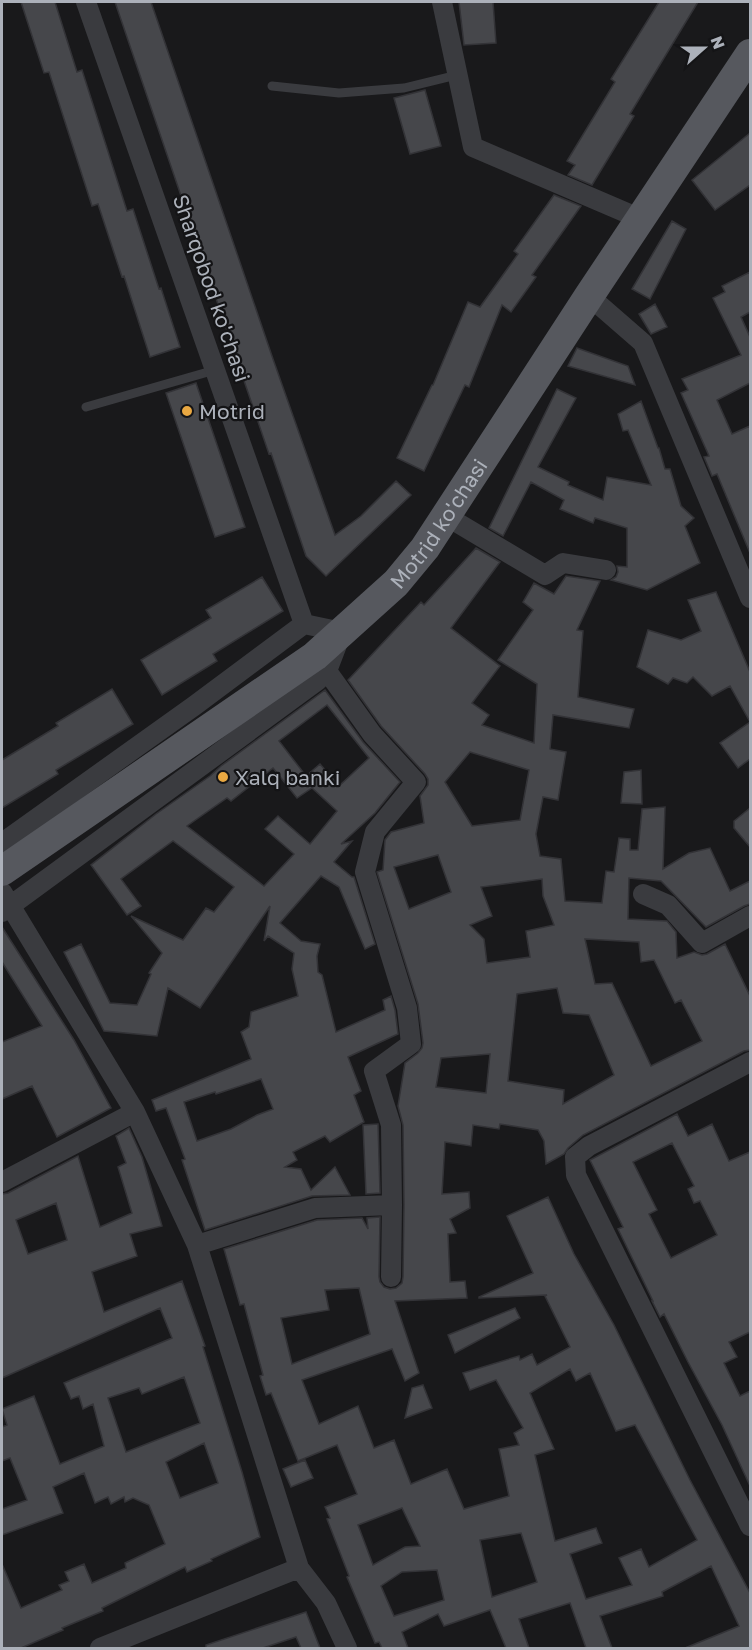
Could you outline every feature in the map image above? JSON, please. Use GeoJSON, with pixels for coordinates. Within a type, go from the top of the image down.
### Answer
{"type":"FeatureCollection","features":[{"type":"Feature","properties":{"kind":"main road","name":"Motrid ko'chasi"},"geometry":{"type":"LineString","coordinates":[[2,872],[321,664],[342,632],[396,582],[425,548],[750,54]]}},
{"type":"Feature","properties":{"kind":"street","name":"Sharqobod ko'chasi"},"geometry":{"type":"LineString","coordinates":[[86,2],[304,624]]}},
{"type":"Feature","properties":{"kind":"street"},"geometry":{"type":"LineString","coordinates":[[442,2],[472,147],[641,219]]}},
{"type":"Feature","properties":{"kind":"street"},"geometry":{"type":"LineString","coordinates":[[589,296],[643,343],[750,598]]}},
{"type":"Feature","properties":{"kind":"street"},"geometry":{"type":"LineString","coordinates":[[446,516],[545,575],[563,563],[606,570]]}},
{"type":"Feature","properties":{"kind":"street"},"geometry":{"type":"LineString","coordinates":[[2,843],[194,706],[304,624],[342,632]]}},
{"type":"Feature","properties":{"kind":"street"},"geometry":{"type":"LineString","coordinates":[[321,664],[317,681],[4,903],[135,1112],[197,1245],[299,1568],[326,1603],[347,1648]]}},
{"type":"Feature","properties":{"kind":"street"},"geometry":{"type":"LineString","coordinates":[[321,664],[372,734],[416,782],[375,832],[365,873],[407,1008],[411,1044],[374,1071],[392,1125],[391,1277]]}},
{"type":"Feature","properties":{"kind":"street"},"geometry":{"type":"LineString","coordinates":[[643,894],[668,905],[702,943],[750,916]]}},
{"type":"Feature","properties":{"kind":"street"},"geometry":{"type":"LineString","coordinates":[[750,1062],[589,1146],[574,1157],[576,1175],[750,1526]]}},
{"type":"Feature","properties":{"kind":"street"},"geometry":{"type":"LineString","coordinates":[[2,1182],[135,1112]]}},
{"type":"Feature","properties":{"kind":"street"},"geometry":{"type":"LineString","coordinates":[[197,1245],[315,1208],[392,1205]]}},
{"type":"Feature","properties":{"kind":"street"},"geometry":{"type":"LineString","coordinates":[[100,1648],[299,1568]]}},
{"type":"Feature","properties":{"kind":"lane"},"geometry":{"type":"LineString","coordinates":[[272,86],[339,93],[404,88],[457,75]]}},
{"type":"Feature","properties":{"kind":"lane"},"geometry":{"type":"LineString","coordinates":[[86,407],[215,370]]}},
{"type":"Feature","properties":{"kind":"building"},"geometry":{"type":"Polygon","coordinates":[[[21,2],[55,2],[77,72],[82,70],[127,211],[133,209],[180,347],[150,357],[98,204],[92,206],[49,72],[44,73],[21,2]]]}},
{"type":"Feature","properties":{"kind":"building"},"geometry":{"type":"Polygon","coordinates":[[[115,2],[151,2],[335,535],[361,516],[396,481],[411,495],[326,576],[306,556],[115,2]]]}},
{"type":"Feature","properties":{"kind":"building"},"geometry":{"type":"Polygon","coordinates":[[[459,2],[493,2],[496,43],[464,45],[459,2]]]}},
{"type":"Feature","properties":{"kind":"building"},"geometry":{"type":"Polygon","coordinates":[[[659,2],[698,2],[630,114],[634,116],[592,185],[568,175],[575,165],[567,161],[615,82],[611,79],[659,2]]]}},
{"type":"Feature","properties":{"kind":"building"},"geometry":{"type":"Polygon","coordinates":[[[425,90],[441,146],[410,154],[394,98],[425,90]]]}},
{"type":"Feature","properties":{"kind":"building"},"geometry":{"type":"Polygon","coordinates":[[[750,133],[750,185],[715,210],[692,180],[750,133]]]}},
{"type":"Feature","properties":{"kind":"building"},"geometry":{"type":"Polygon","coordinates":[[[554,195],[581,206],[532,275],[536,277],[511,312],[502,305],[469,387],[465,385],[424,471],[397,458],[433,385],[468,302],[480,307],[518,254],[514,251],[554,195]]]}},
{"type":"Feature","properties":{"kind":"building"},"geometry":{"type":"Polygon","coordinates":[[[672,221],[686,229],[650,299],[632,289],[672,221]]]}},
{"type":"Feature","properties":{"kind":"building"},"geometry":{"type":"Polygon","coordinates":[[[750,272],[750,312],[741,317],[750,337],[750,383],[717,400],[732,434],[750,426],[750,553],[717,474],[712,476],[704,457],[709,456],[681,393],[688,390],[682,379],[741,355],[713,298],[725,292],[722,286],[750,272]]]}},
{"type":"Feature","properties":{"kind":"building"},"geometry":{"type":"Polygon","coordinates":[[[655,304],[667,327],[651,334],[639,314],[655,304]]]}},
{"type":"Feature","properties":{"kind":"building"},"geometry":{"type":"Polygon","coordinates":[[[577,348],[628,366],[635,385],[568,366],[577,348]]]}},
{"type":"Feature","properties":{"kind":"building"},"geometry":{"type":"Polygon","coordinates":[[[196,383],[245,527],[215,537],[166,393],[196,383]]]}},
{"type":"Feature","properties":{"kind":"building"},"geometry":{"type":"Polygon","coordinates":[[[557,389],[576,398],[538,467],[569,482],[568,485],[603,500],[607,477],[651,485],[628,430],[623,431],[618,414],[641,401],[665,469],[670,469],[681,506],[694,518],[685,526],[700,563],[647,590],[611,580],[616,577],[617,566],[627,567],[627,528],[595,518],[593,523],[560,509],[564,500],[531,482],[503,536],[489,528],[557,389]]]}},
{"type":"Feature","properties":{"kind":"building"},"geometry":{"type":"Polygon","coordinates":[[[476,548],[500,562],[451,628],[500,666],[472,703],[489,715],[482,725],[534,743],[537,684],[498,660],[533,610],[523,602],[534,583],[554,594],[566,576],[600,581],[577,630],[583,631],[578,697],[634,709],[629,728],[553,715],[550,749],[566,752],[558,800],[543,797],[536,834],[540,856],[561,859],[565,901],[602,903],[606,871],[614,872],[619,838],[630,839],[630,850],[638,850],[642,809],[665,807],[663,869],[689,853],[710,848],[730,891],[750,881],[750,904],[706,927],[661,881],[629,878],[628,919],[667,921],[676,932],[677,958],[694,952],[707,954],[725,944],[750,996],[750,1050],[744,1051],[583,1135],[564,1154],[546,1164],[544,1141],[538,1130],[500,1124],[499,1129],[473,1125],[471,1146],[445,1142],[442,1194],[469,1192],[470,1208],[450,1219],[456,1233],[448,1234],[450,1282],[465,1281],[467,1298],[395,1301],[419,1373],[405,1381],[392,1349],[302,1380],[319,1424],[358,1406],[374,1448],[394,1440],[411,1484],[447,1469],[464,1509],[509,1496],[499,1449],[519,1445],[514,1433],[523,1428],[496,1380],[470,1390],[463,1373],[519,1356],[520,1360],[532,1354],[537,1365],[570,1347],[545,1296],[547,1295],[479,1298],[533,1273],[507,1216],[548,1197],[574,1254],[614,1325],[690,1480],[750,1593],[750,1648],[685,1648],[739,1626],[711,1566],[662,1592],[663,1596],[600,1616],[612,1648],[586,1648],[570,1603],[519,1619],[529,1648],[506,1648],[490,1610],[444,1626],[438,1614],[402,1632],[408,1648],[382,1648],[379,1642],[375,1643],[347,1577],[349,1576],[327,1519],[330,1518],[325,1507],[357,1494],[337,1445],[298,1461],[271,1393],[266,1395],[260,1376],[263,1375],[244,1304],[240,1305],[224,1249],[317,1220],[362,1218],[368,1229],[367,1218],[380,1217],[380,1282],[384,1287],[390,1289],[402,1283],[403,1125],[398,1106],[405,1063],[418,1053],[423,1043],[418,1004],[377,872],[383,870],[385,840],[391,832],[424,823],[420,796],[428,785],[428,779],[381,726],[348,680],[421,602],[424,605],[476,548]],[[470,752],[445,782],[472,826],[520,820],[529,770],[470,752]],[[438,855],[394,867],[409,909],[451,892],[438,855]],[[542,879],[481,887],[492,916],[470,925],[484,939],[487,963],[530,957],[526,931],[554,925],[543,896],[542,879]],[[585,939],[595,984],[612,983],[651,1066],[702,1041],[681,1000],[675,1003],[654,960],[641,962],[639,942],[585,939]],[[557,988],[517,994],[508,1081],[564,1090],[563,1104],[614,1075],[589,1015],[563,1013],[557,988]],[[490,1054],[441,1058],[436,1087],[486,1093],[490,1054]],[[359,1288],[325,1290],[329,1310],[281,1318],[292,1364],[370,1334],[359,1288]],[[570,1369],[530,1393],[554,1449],[535,1455],[555,1541],[596,1528],[602,1543],[570,1554],[586,1599],[632,1585],[619,1558],[641,1549],[649,1567],[697,1540],[635,1425],[616,1431],[590,1373],[576,1381],[570,1369]],[[402,1508],[358,1525],[373,1565],[405,1547],[420,1546],[402,1508]],[[521,1533],[480,1540],[492,1597],[537,1582],[521,1533]],[[437,1570],[402,1572],[381,1586],[394,1616],[444,1600],[437,1570]]]}},
{"type":"Feature","properties":{"kind":"building"},"geometry":{"type":"Polygon","coordinates":[[[262,577],[283,611],[213,654],[217,661],[162,695],[141,660],[211,618],[206,610],[262,577]]]}},
{"type":"Feature","properties":{"kind":"building"},"geometry":{"type":"Polygon","coordinates":[[[716,592],[750,672],[750,722],[730,686],[712,696],[693,677],[687,683],[673,678],[668,684],[637,667],[648,630],[681,640],[701,631],[688,600],[716,592]]]}},
{"type":"Feature","properties":{"kind":"building"},"geometry":{"type":"Polygon","coordinates":[[[112,689],[133,724],[56,770],[58,774],[2,808],[2,760],[58,726],[56,723],[112,689]]]}},
{"type":"Feature","properties":{"kind":"building"},"geometry":{"type":"Polygon","coordinates":[[[325,690],[363,742],[400,782],[375,813],[341,844],[352,841],[334,862],[354,877],[375,944],[365,949],[339,887],[321,876],[280,923],[301,941],[320,944],[317,956],[318,972],[322,975],[336,1032],[385,1010],[383,1000],[391,996],[398,1034],[348,1057],[361,1091],[354,1095],[364,1122],[330,1142],[325,1136],[293,1152],[297,1160],[285,1167],[301,1169],[311,1190],[335,1167],[350,1195],[312,1196],[205,1230],[182,1160],[185,1159],[166,1108],[156,1111],[152,1100],[251,1059],[241,1032],[249,1027],[251,1012],[298,996],[292,969],[294,953],[268,936],[264,941],[270,906],[200,1008],[168,988],[157,1036],[104,1031],[64,952],[81,944],[110,1003],[137,1005],[151,974],[149,973],[162,953],[131,916],[183,940],[206,908],[214,912],[234,887],[173,841],[121,879],[141,906],[127,915],[91,865],[325,690]],[[327,705],[279,741],[306,776],[320,764],[339,786],[369,758],[327,705]],[[273,768],[231,801],[227,798],[187,826],[264,886],[294,854],[265,829],[278,816],[310,844],[337,811],[312,788],[297,798],[273,768]],[[261,1079],[216,1094],[215,1092],[184,1102],[197,1141],[231,1129],[273,1109],[261,1079]]]}},
{"type":"Feature","properties":{"kind":"building"},"geometry":{"type":"Polygon","coordinates":[[[750,722],[750,759],[738,768],[720,743],[750,722]]]}},
{"type":"Feature","properties":{"kind":"building"},"geometry":{"type":"Polygon","coordinates":[[[641,770],[642,804],[621,803],[624,772],[641,770]]]}},
{"type":"Feature","properties":{"kind":"building"},"geometry":{"type":"Polygon","coordinates":[[[750,808],[750,847],[734,828],[734,821],[750,808]]]}},
{"type":"Feature","properties":{"kind":"building"},"geometry":{"type":"Polygon","coordinates":[[[2,927],[74,1040],[111,1108],[57,1137],[32,1086],[2,1099],[2,1042],[42,1026],[2,962],[2,927]]]}},
{"type":"Feature","properties":{"kind":"building"},"geometry":{"type":"Polygon","coordinates":[[[677,1114],[688,1136],[712,1124],[729,1161],[750,1152],[750,1332],[729,1342],[737,1357],[724,1363],[740,1396],[750,1391],[750,1486],[722,1425],[664,1314],[660,1317],[652,1301],[618,1229],[623,1227],[590,1160],[677,1114]],[[672,1143],[633,1162],[657,1210],[649,1214],[671,1258],[717,1235],[700,1201],[694,1203],[688,1189],[694,1186],[672,1143]]]}},
{"type":"Feature","properties":{"kind":"building"},"geometry":{"type":"Polygon","coordinates":[[[378,1124],[380,1193],[366,1194],[363,1125],[378,1124]]]}},
{"type":"Feature","properties":{"kind":"building"},"geometry":{"type":"Polygon","coordinates":[[[129,1128],[142,1157],[162,1226],[130,1234],[137,1256],[92,1272],[104,1312],[182,1281],[205,1346],[203,1347],[260,1537],[187,1572],[185,1567],[102,1608],[103,1611],[62,1628],[63,1630],[21,1648],[2,1648],[2,1564],[21,1608],[62,1590],[59,1585],[69,1581],[65,1572],[84,1564],[92,1583],[126,1568],[125,1563],[165,1544],[149,1505],[133,1498],[125,1502],[124,1497],[111,1504],[108,1497],[95,1503],[84,1473],[53,1487],[63,1513],[2,1535],[2,1509],[27,1500],[10,1458],[2,1461],[2,1427],[7,1425],[2,1409],[34,1396],[60,1464],[104,1446],[93,1404],[83,1409],[79,1396],[71,1399],[64,1383],[172,1338],[160,1308],[2,1378],[2,1194],[78,1156],[100,1227],[132,1213],[118,1167],[126,1163],[116,1136],[129,1128]],[[56,1203],[16,1220],[28,1254],[67,1240],[56,1203]],[[184,1377],[142,1394],[139,1388],[108,1398],[126,1452],[200,1423],[184,1377]],[[204,1443],[166,1462],[180,1498],[218,1483],[204,1443]]]}},
{"type":"Feature","properties":{"kind":"building"},"geometry":{"type":"Polygon","coordinates":[[[515,1308],[520,1318],[455,1353],[448,1335],[515,1308]]]}},
{"type":"Feature","properties":{"kind":"building"},"geometry":{"type":"Polygon","coordinates":[[[423,1385],[432,1408],[405,1418],[412,1388],[423,1385]]]}},
{"type":"Feature","properties":{"kind":"building"},"geometry":{"type":"Polygon","coordinates":[[[305,1460],[313,1478],[291,1487],[283,1469],[305,1460]]]}},
{"type":"Feature","properties":{"kind":"building"},"geometry":{"type":"Polygon","coordinates":[[[306,1612],[320,1648],[301,1648],[296,1637],[263,1648],[206,1648],[206,1645],[306,1612]]]}},
{"type":"Feature","properties":{"kind":"place","name":"Motrid"},"geometry":{"type":"Point","coordinates":[187,411]}},
{"type":"Feature","properties":{"kind":"place","name":"Xalq banki"},"geometry":{"type":"Point","coordinates":[223,777]}}]}
